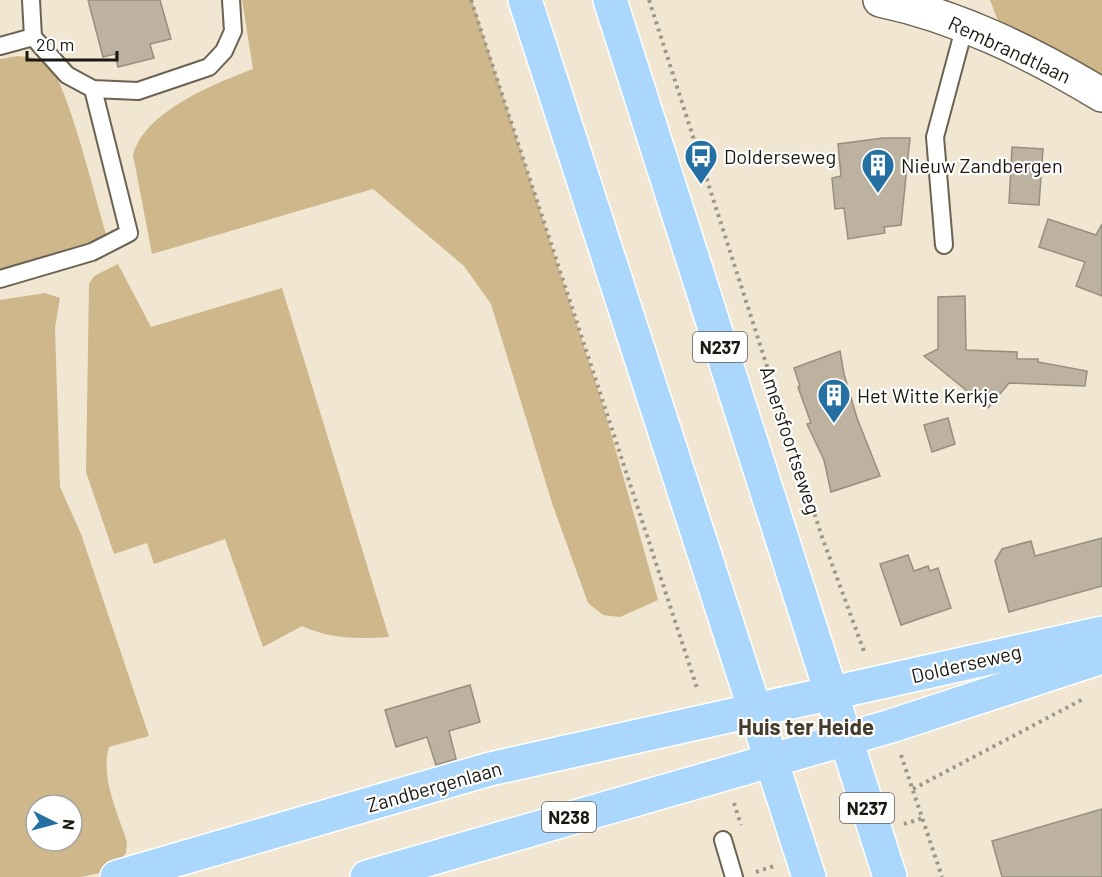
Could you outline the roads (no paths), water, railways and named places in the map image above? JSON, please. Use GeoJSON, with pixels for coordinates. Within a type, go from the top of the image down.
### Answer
{"type":"FeatureCollection","features":[{"type":"Feature","properties":{"kind":"main road"},"geometry":{"type":"LineString","coordinates":[[525,0],[806,867]]}},
{"type":"Feature","properties":{"kind":"main road","name":"Amersfoortseweg"},"geometry":{"type":"LineString","coordinates":[[610,0],[890,877]]}},
{"type":"Feature","properties":{"kind":"main road","name":"Dolderseweg"},"geometry":{"type":"LineString","coordinates":[[755,709],[1102,633]]}},
{"type":"Feature","properties":{"kind":"main road","name":"Dolderseweg"},"geometry":{"type":"LineString","coordinates":[[845,739],[1102,657]]}},
{"type":"Feature","properties":{"kind":"main road","name":"Zandbergenlaan"},"geometry":{"type":"LineString","coordinates":[[117,877],[490,769],[755,709]]}},
{"type":"Feature","properties":{"kind":"main road","name":"N238"},"geometry":{"type":"LineString","coordinates":[[367,877],[845,739]]}},
{"type":"Feature","properties":{"kind":"street","name":"Rembrandtlaan"},"geometry":{"type":"LineString","coordinates":[[880,0],[934,14],[992,35],[1102,95]]}},
{"type":"Feature","properties":{"kind":"lane"},"geometry":{"type":"LineString","coordinates":[[31,0],[33,37],[67,75],[93,88],[138,91],[209,67],[225,51],[233,31],[231,0]]}},
{"type":"Feature","properties":{"kind":"lane"},"geometry":{"type":"LineString","coordinates":[[944,245],[935,136],[965,25]]}},
{"type":"Feature","properties":{"kind":"lane"},"geometry":{"type":"LineString","coordinates":[[0,46],[33,37]]}},
{"type":"Feature","properties":{"kind":"lane"},"geometry":{"type":"LineString","coordinates":[[0,279],[92,252],[129,233],[93,88]]}},
{"type":"Feature","properties":{"kind":"lane"},"geometry":{"type":"LineString","coordinates":[[723,840],[734,877]]}},
{"type":"Feature","properties":{"kind":"place","name":"Dolderseweg"},"geometry":{"type":"Point","coordinates":[701,185]}},
{"type":"Feature","properties":{"kind":"place","name":"Nieuw Zandbergen"},"geometry":{"type":"Point","coordinates":[878,194]}},
{"type":"Feature","properties":{"kind":"place","name":"Het Witte Kerkje"},"geometry":{"type":"Point","coordinates":[834,424]}},
{"type":"Feature","properties":{"kind":"district","name":"Huis ter Heide"},"geometry":{"type":"Point","coordinates":[806,726]}}]}
